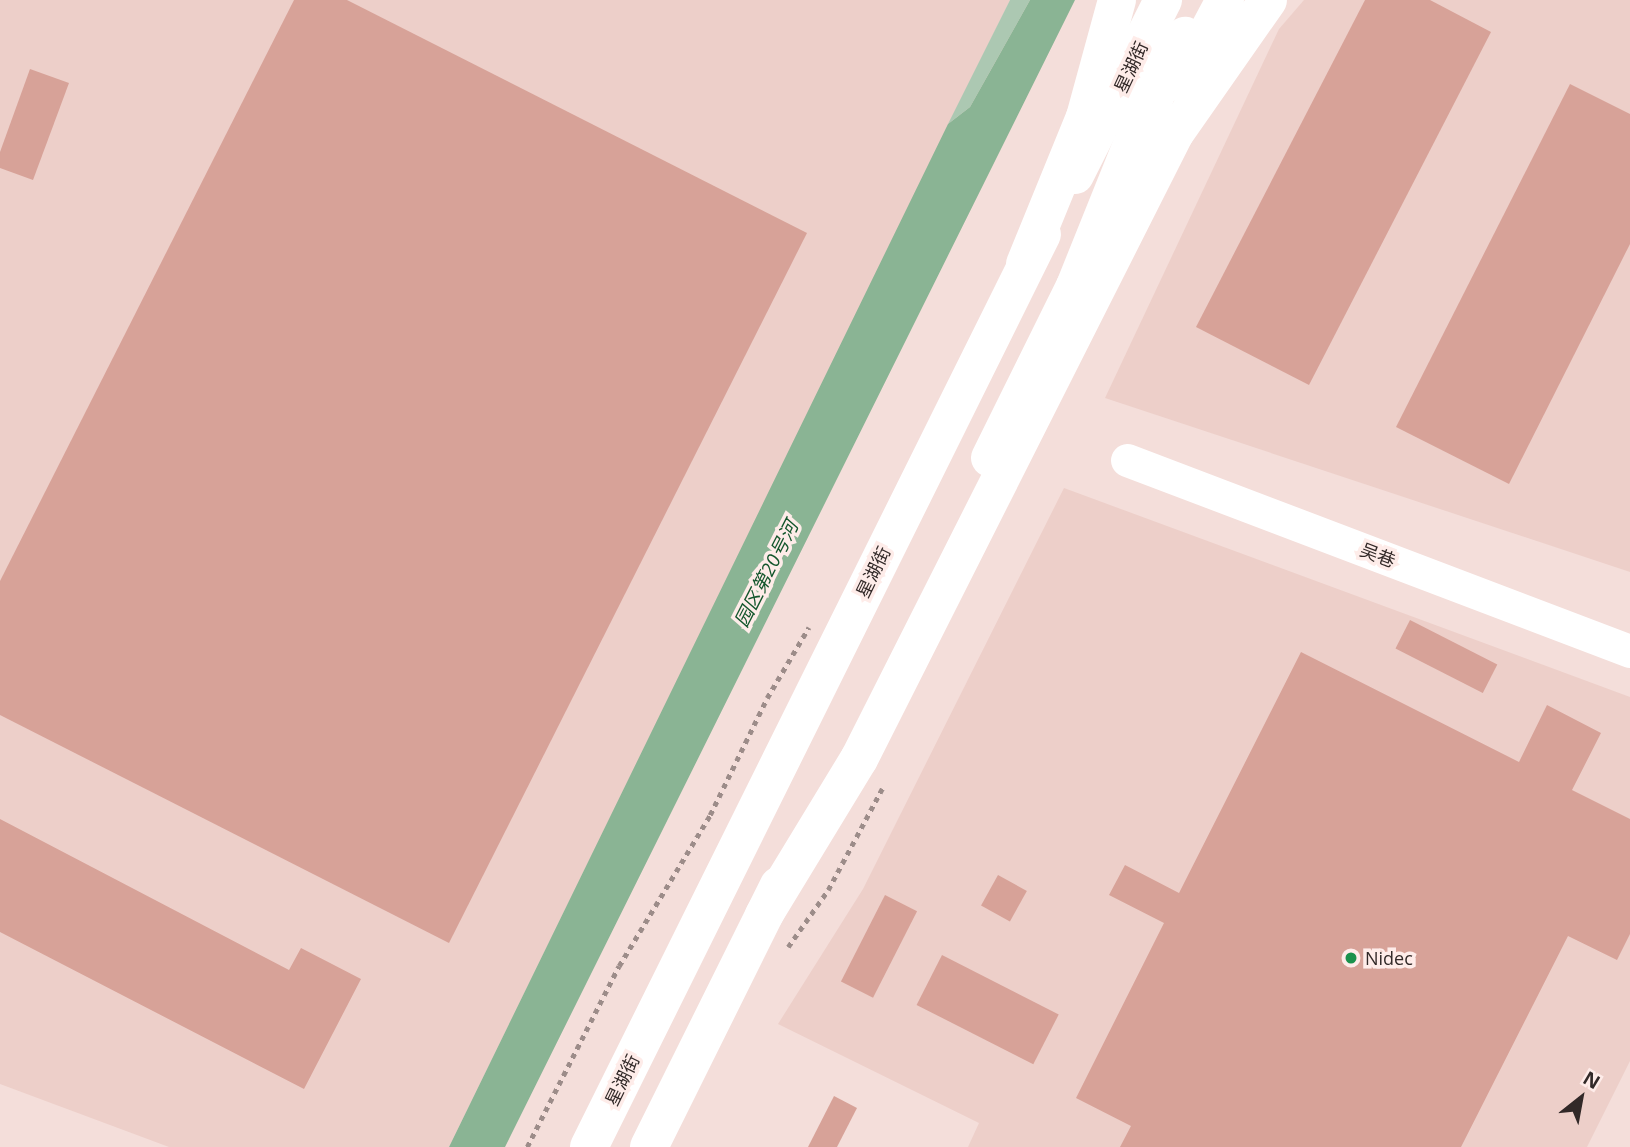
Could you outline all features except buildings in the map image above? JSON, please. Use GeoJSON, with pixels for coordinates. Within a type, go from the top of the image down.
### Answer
{"type":"FeatureCollection","features":[{"type":"Feature","properties":{"kind":"main road"},"geometry":{"type":"LineString","coordinates":[[1025,264],[1085,117],[1117,0]]}},
{"type":"Feature","properties":{"kind":"main road","name":"星湖街"},"geometry":{"type":"LineString","coordinates":[[594,1137],[1025,264],[1105,123],[1163,0]]}},
{"type":"Feature","properties":{"kind":"main road","name":"星湖街"},"geometry":{"type":"LineString","coordinates":[[649,1147],[1075,286],[1135,137],[1204,0]]}},
{"type":"Feature","properties":{"kind":"main road"},"geometry":{"type":"LineString","coordinates":[[1075,286],[1225,0]]}},
{"type":"Feature","properties":{"kind":"main road"},"geometry":{"type":"LineString","coordinates":[[764,915],[859,759],[1175,133],[1268,0]]}},
{"type":"Feature","properties":{"kind":"street","name":"吴巷"},"geometry":{"type":"LineString","coordinates":[[1127,460],[1630,651]]}},
{"type":"Feature","properties":{"kind":"path"},"geometry":{"type":"LineString","coordinates":[[527,1147],[619,966],[710,815],[799,638],[817,620]]}},
{"type":"Feature","properties":{"kind":"shaded area"},"geometry":{"type":"Polygon","coordinates":[[[0,0],[1010,0],[449,1147],[169,1147],[0,1084],[0,0]]]}},
{"type":"Feature","properties":{"kind":"shaded area"},"geometry":{"type":"Polygon","coordinates":[[[1010,0],[1030,0],[970,107],[948,124],[1010,0]]]}},
{"type":"Feature","properties":{"kind":"shaded area"},"geometry":{"type":"Polygon","coordinates":[[[1304,0],[1630,0],[1630,572],[1105,398],[1279,29],[1304,0]]]}},
{"type":"Feature","properties":{"kind":"shaded area"},"geometry":{"type":"Polygon","coordinates":[[[1064,488],[1630,697],[1630,1061],[1587,1147],[968,1147],[979,1123],[778,1024],[863,889],[1064,488]]]}},
{"type":"Feature","properties":{"kind":"water","name":"园区第20号河"},"geometry":{"type":"Polygon","coordinates":[[[1030,0],[1075,0],[505,1147],[449,1147],[948,124],[970,107],[1030,0]]]}},
{"type":"Feature","properties":{"kind":"place","name":"Nidec"},"geometry":{"type":"Point","coordinates":[1351,958]}}]}
